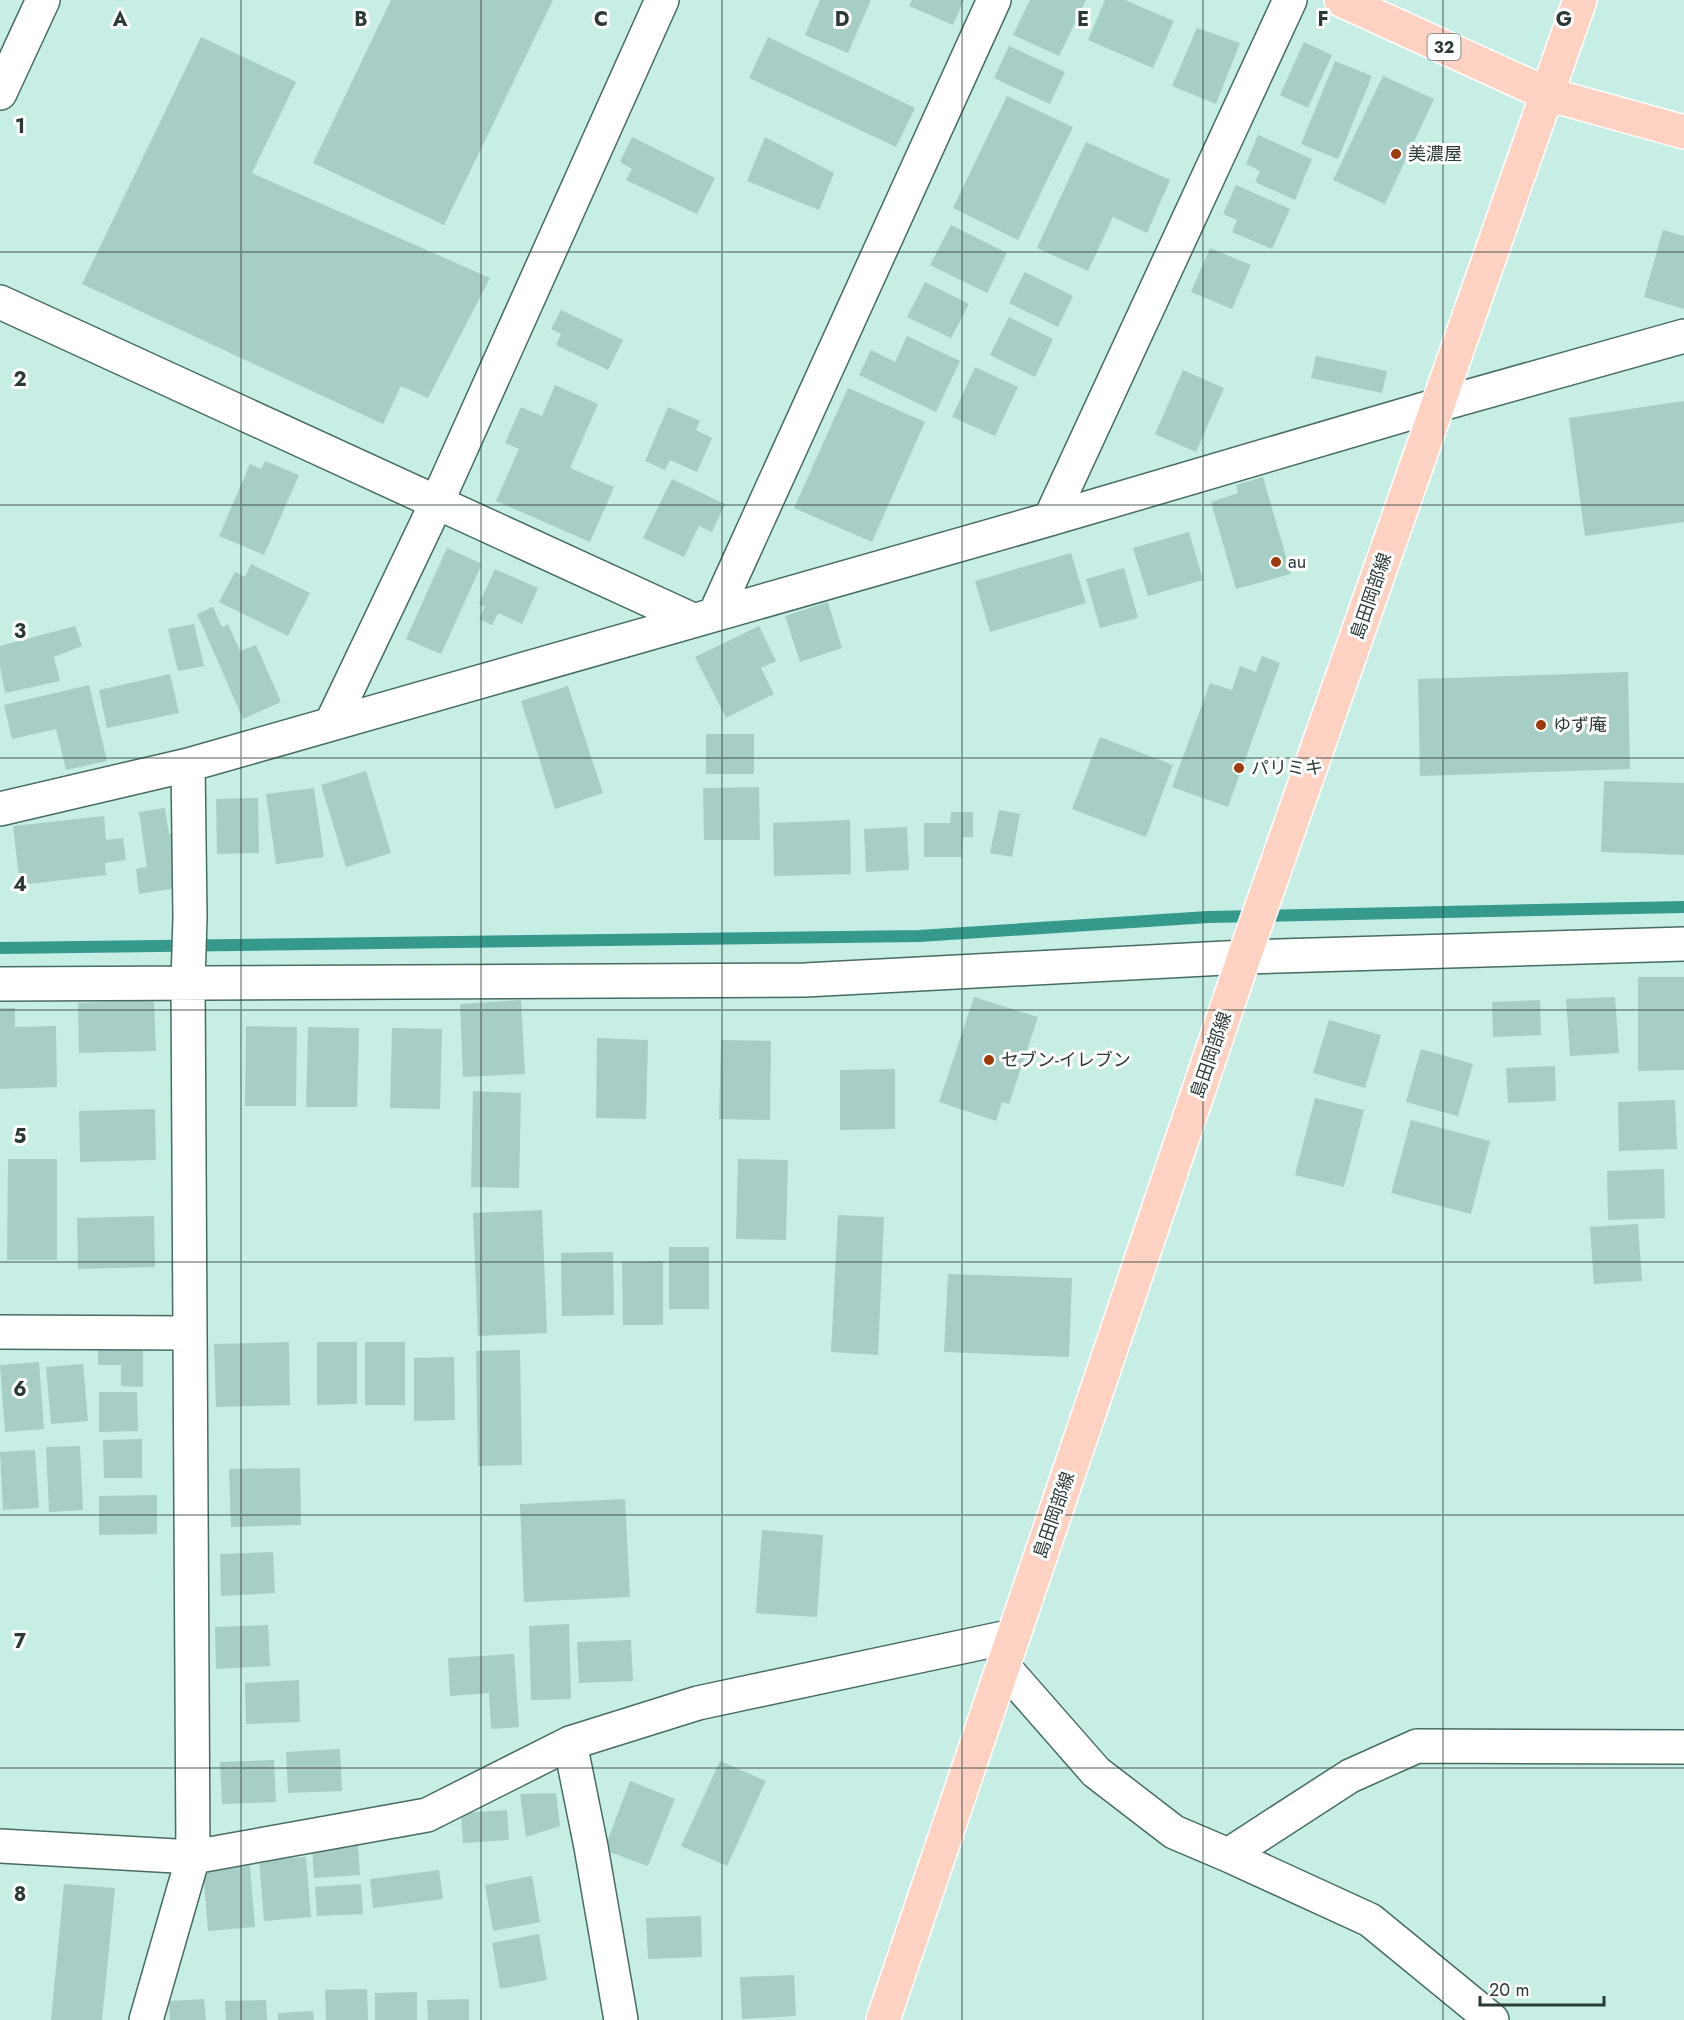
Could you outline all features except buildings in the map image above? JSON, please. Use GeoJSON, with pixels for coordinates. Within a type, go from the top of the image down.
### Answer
{"type":"FeatureCollection","features":[{"type":"Feature","properties":{"kind":"main road","name":"32"},"geometry":{"type":"LineString","coordinates":[[1341,0],[1547,94]]}},
{"type":"Feature","properties":{"kind":"main road","name":"島田岡部線"},"geometry":{"type":"LineString","coordinates":[[883,2020],[1244,957],[1580,0]]}},
{"type":"Feature","properties":{"kind":"main road"},"geometry":{"type":"LineString","coordinates":[[1547,94],[1684,132]]}},
{"type":"Feature","properties":{"kind":"street"},"geometry":{"type":"LineString","coordinates":[[0,93],[43,0]]}},
{"type":"Feature","properties":{"kind":"street"},"geometry":{"type":"LineString","coordinates":[[331,724],[437,502],[662,0]]}},
{"type":"Feature","properties":{"kind":"street"},"geometry":{"type":"LineString","coordinates":[[704,617],[994,0]]}},
{"type":"Feature","properties":{"kind":"street"},"geometry":{"type":"LineString","coordinates":[[1050,519],[1290,0]]}},
{"type":"Feature","properties":{"kind":"street"},"geometry":{"type":"LineString","coordinates":[[0,302],[437,502],[704,617]]}},
{"type":"Feature","properties":{"kind":"street"},"geometry":{"type":"LineString","coordinates":[[0,809],[188,765],[1684,336]]}},
{"type":"Feature","properties":{"kind":"street"},"geometry":{"type":"LineString","coordinates":[[147,2020],[194,1857],[188,765]]}},
{"type":"Feature","properties":{"kind":"street"},"geometry":{"type":"LineString","coordinates":[[0,984],[805,980],[1244,957],[1684,944]]}},
{"type":"Feature","properties":{"kind":"street"},"geometry":{"type":"LineString","coordinates":[[0,1332],[190,1333]]}},
{"type":"Feature","properties":{"kind":"street"},"geometry":{"type":"LineString","coordinates":[[0,1846],[194,1857],[427,1815],[570,1743],[698,1702],[1008,1651],[1096,1772],[1174,1832],[1370,1920],[1492,2020]]}},
{"type":"Feature","properties":{"kind":"street"},"geometry":{"type":"LineString","coordinates":[[570,1743],[591,1847],[621,2020]]}},
{"type":"Feature","properties":{"kind":"street"},"geometry":{"type":"LineString","coordinates":[[1228,1855],[1350,1776],[1418,1746],[1684,1748]]}},
{"type":"Feature","properties":{"kind":"waterway"},"geometry":{"type":"LineString","coordinates":[[0,948],[919,936],[1208,917],[1684,907]]}},
{"type":"Feature","properties":{"kind":"place","name":"美濃屋"},"geometry":{"type":"Point","coordinates":[1396,154]}},
{"type":"Feature","properties":{"kind":"place","name":"au"},"geometry":{"type":"Point","coordinates":[1276,562]}},
{"type":"Feature","properties":{"kind":"place","name":"ゆず庵"},"geometry":{"type":"Point","coordinates":[1541,725]}},
{"type":"Feature","properties":{"kind":"place","name":"パリミキ"},"geometry":{"type":"Point","coordinates":[1239,768]}},
{"type":"Feature","properties":{"kind":"place","name":"セブン-イレブン"},"geometry":{"type":"Point","coordinates":[989,1060]}}]}
